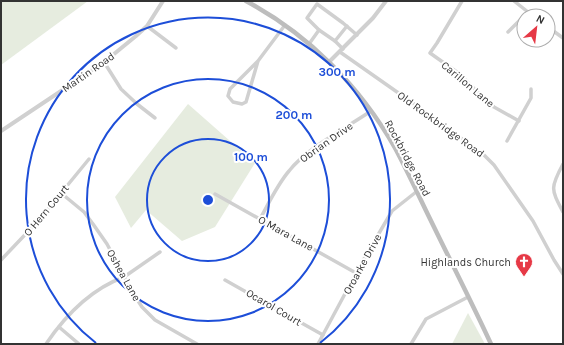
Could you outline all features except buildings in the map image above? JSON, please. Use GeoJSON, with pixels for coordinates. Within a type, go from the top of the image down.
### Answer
{"type":"FeatureCollection","features":[{"type":"Feature","properties":{"kind":"main road","name":"Rockbridge Road"},"geometry":{"type":"LineString","coordinates":[[246,1],[285,25],[309,44],[356,90],[395,148],[491,344]]}},
{"type":"Feature","properties":{"kind":"street","name":"Martin Road"},"geometry":{"type":"LineString","coordinates":[[1,131],[104,62],[146,26],[163,1]]}},
{"type":"Feature","properties":{"kind":"street"},"geometry":{"type":"LineString","coordinates":[[329,62],[342,51],[374,18],[386,1]]}},
{"type":"Feature","properties":{"kind":"street","name":"Carillon Lane"},"geometry":{"type":"LineString","coordinates":[[462,1],[430,53],[461,75],[494,107],[519,121]]}},
{"type":"Feature","properties":{"kind":"street"},"geometry":{"type":"LineString","coordinates":[[514,1],[523,8]]}},
{"type":"Feature","properties":{"kind":"street"},"geometry":{"type":"LineString","coordinates":[[309,44],[319,30],[307,18],[317,4],[357,35]]}},
{"type":"Feature","properties":{"kind":"street"},"geometry":{"type":"LineString","coordinates":[[508,32],[516,24]]}},
{"type":"Feature","properties":{"kind":"street"},"geometry":{"type":"LineString","coordinates":[[258,60],[246,102],[242,104],[233,102],[228,96],[230,89],[258,60],[285,25]]}},
{"type":"Feature","properties":{"kind":"street"},"geometry":{"type":"LineString","coordinates":[[146,26],[176,48]]}},
{"type":"Feature","properties":{"kind":"street"},"geometry":{"type":"LineString","coordinates":[[335,41],[347,26]]}},
{"type":"Feature","properties":{"kind":"street","name":"Old Rockbridge Road"},"geometry":{"type":"LineString","coordinates":[[319,30],[335,41],[342,51],[484,155],[494,165],[533,221],[563,274]]}},
{"type":"Feature","properties":{"kind":"street"},"geometry":{"type":"LineString","coordinates":[[104,62],[122,89],[137,104],[155,118]]}},
{"type":"Feature","properties":{"kind":"street"},"geometry":{"type":"LineString","coordinates":[[507,141],[531,98],[531,89]]}},
{"type":"Feature","properties":{"kind":"street","name":"Obrian Drive"},"geometry":{"type":"LineString","coordinates":[[260,219],[284,178],[298,161],[322,143],[371,111]]}},
{"type":"Feature","properties":{"kind":"street","name":"O Hern Court"},"geometry":{"type":"LineString","coordinates":[[1,260],[39,220],[89,158]]}},
{"type":"Feature","properties":{"kind":"street"},"geometry":{"type":"LineString","coordinates":[[563,164],[556,175],[553,187],[555,197],[563,212]]}},
{"type":"Feature","properties":{"kind":"street","name":"Oroarke Drive"},"geometry":{"type":"LineString","coordinates":[[318,344],[356,273],[392,211],[416,192]]}},
{"type":"Feature","properties":{"kind":"street","name":"Oshea Lane"},"geometry":{"type":"LineString","coordinates":[[61,193],[84,212],[93,224],[107,244],[142,307],[160,323],[197,344]]}},
{"type":"Feature","properties":{"kind":"street","name":"O Mara Lane"},"geometry":{"type":"LineString","coordinates":[[215,194],[356,273]]}},
{"type":"Feature","properties":{"kind":"street"},"geometry":{"type":"LineString","coordinates":[[46,344],[76,308],[88,298],[117,279],[124,277],[160,252]]}},
{"type":"Feature","properties":{"kind":"street","name":"Ocarol Court"},"geometry":{"type":"LineString","coordinates":[[225,280],[323,335]]}},
{"type":"Feature","properties":{"kind":"street"},"geometry":{"type":"LineString","coordinates":[[411,344],[426,319],[468,297]]}},
{"type":"Feature","properties":{"kind":"street"},"geometry":{"type":"LineString","coordinates":[[59,327],[78,344]]}},
{"type":"Feature","properties":{"kind":"shaded area"},"geometry":{"type":"Polygon","coordinates":[[[1,1],[88,1],[1,65],[1,1]]]}},
{"type":"Feature","properties":{"kind":"shaded area"},"geometry":{"type":"Polygon","coordinates":[[[188,104],[255,163],[215,227],[182,241],[146,210],[131,228],[115,197],[188,104]]]}},
{"type":"Feature","properties":{"kind":"shaded area"},"geometry":{"type":"Polygon","coordinates":[[[468,313],[485,344],[452,344],[468,313]]]}},
{"type":"Feature","properties":{"kind":"place","name":"Highlands Church"},"geometry":{"type":"Point","coordinates":[524,277]}}]}
